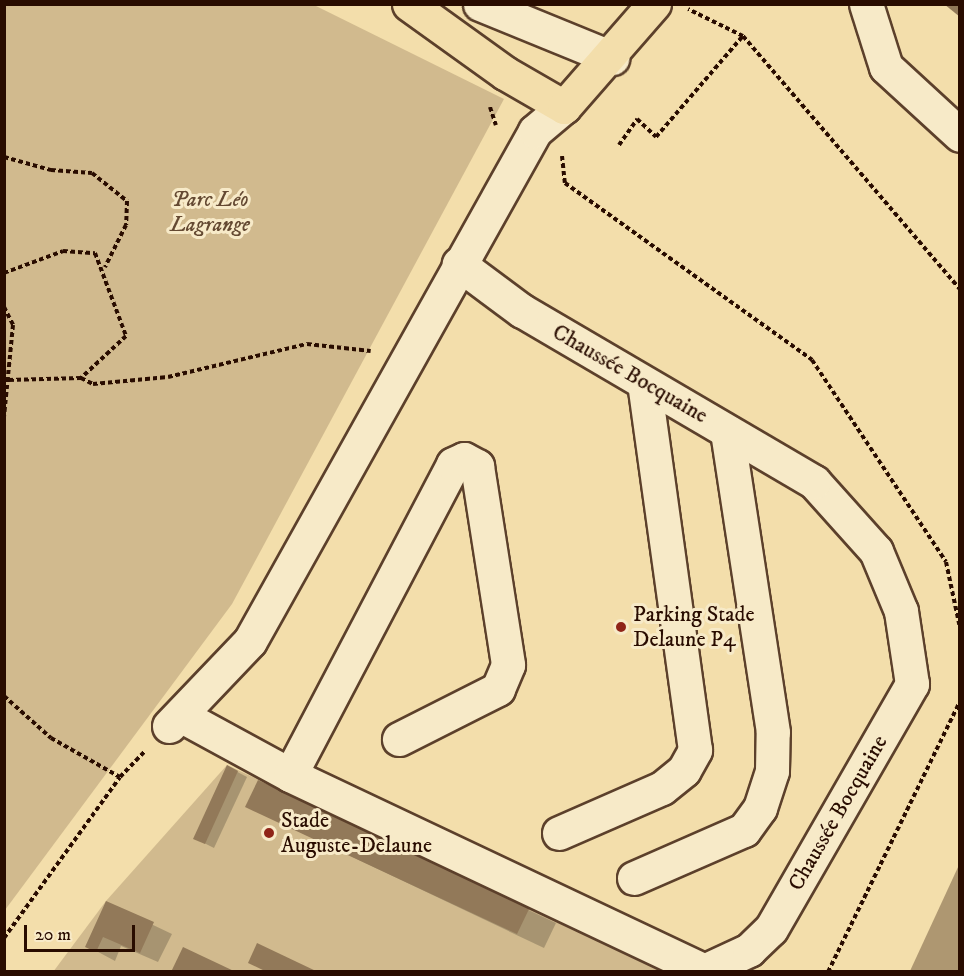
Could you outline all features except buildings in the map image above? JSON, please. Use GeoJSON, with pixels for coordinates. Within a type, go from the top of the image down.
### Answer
{"type":"FeatureCollection","features":[{"type":"Feature","properties":{"kind":"main road"},"geometry":{"type":"LineString","coordinates":[[410,4],[505,73],[564,107],[612,57],[669,6]]}},
{"type":"Feature","properties":{"kind":"street"},"geometry":{"type":"LineString","coordinates":[[480,4],[612,57]]}},
{"type":"Feature","properties":{"kind":"street"},"geometry":{"type":"LineString","coordinates":[[866,4],[886,67],[960,135]]}},
{"type":"Feature","properties":{"kind":"street"},"geometry":{"type":"LineString","coordinates":[[174,720],[250,641],[408,354],[535,131],[564,107]]}},
{"type":"Feature","properties":{"kind":"street","name":"Chaussée Bocquaine"},"geometry":{"type":"LineString","coordinates":[[174,720],[704,970],[749,950],[771,929],[912,684],[901,611],[876,552],[814,482],[522,311],[459,264]]}},
{"type":"Feature","properties":{"kind":"street"},"geometry":{"type":"LineString","coordinates":[[560,833],[662,788],[684,770],[695,750],[644,384]]}},
{"type":"Feature","properties":{"kind":"street"},"geometry":{"type":"LineString","coordinates":[[634,878],[744,830],[760,808],[772,771],[774,732],[727,431]]}},
{"type":"Feature","properties":{"kind":"street"},"geometry":{"type":"LineString","coordinates":[[290,775],[453,464],[464,459],[477,466],[508,665],[498,689],[399,739]]}},
{"type":"Feature","properties":{"kind":"path"},"geometry":{"type":"LineString","coordinates":[[669,6],[743,36],[960,289]]}},
{"type":"Feature","properties":{"kind":"path"},"geometry":{"type":"LineString","coordinates":[[619,145],[637,119],[656,136],[743,36]]}},
{"type":"Feature","properties":{"kind":"path"},"geometry":{"type":"LineString","coordinates":[[535,131],[564,158],[564,183],[812,360],[946,562],[960,628]]}},
{"type":"Feature","properties":{"kind":"path"},"geometry":{"type":"LineString","coordinates":[[4,157],[51,170],[92,173],[127,201],[126,225],[105,267]]}},
{"type":"Feature","properties":{"kind":"path"},"geometry":{"type":"LineString","coordinates":[[4,273],[63,251],[95,253],[105,267],[126,336],[81,378]]}},
{"type":"Feature","properties":{"kind":"path"},"geometry":{"type":"LineString","coordinates":[[4,307],[13,325],[4,417]]}},
{"type":"Feature","properties":{"kind":"path"},"geometry":{"type":"LineString","coordinates":[[8,381],[81,378],[93,384],[168,377],[307,344],[408,354]]}},
{"type":"Feature","properties":{"kind":"path"},"geometry":{"type":"LineString","coordinates":[[4,696],[51,738],[120,777]]}},
{"type":"Feature","properties":{"kind":"path"},"geometry":{"type":"LineString","coordinates":[[828,972],[960,701]]}},
{"type":"Feature","properties":{"kind":"path"},"geometry":{"type":"LineString","coordinates":[[4,938],[120,777],[174,720]]}},
{"type":"Feature","properties":{"kind":"green space","name":"Parc Léo Lagrange"},"geometry":{"type":"Polygon","coordinates":[[[5,4],[314,5],[504,99],[232,604],[5,910],[5,4]]]}},
{"type":"Feature","properties":{"kind":"green space","name":"Stade Auguste-Delaune"},"geometry":{"type":"Polygon","coordinates":[[[227,765],[667,971],[53,972],[106,901],[227,765]]]}},
{"type":"Feature","properties":{"kind":"shaded area"},"geometry":{"type":"Polygon","coordinates":[[[959,865],[959,971],[910,971],[959,865]]]}},
{"type":"Feature","properties":{"kind":"place","name":"Parking Stade Delaune P4"},"geometry":{"type":"Point","coordinates":[621,627]}},
{"type":"Feature","properties":{"kind":"place","name":"Stade Auguste-Delaune"},"geometry":{"type":"Point","coordinates":[269,833]}}]}
